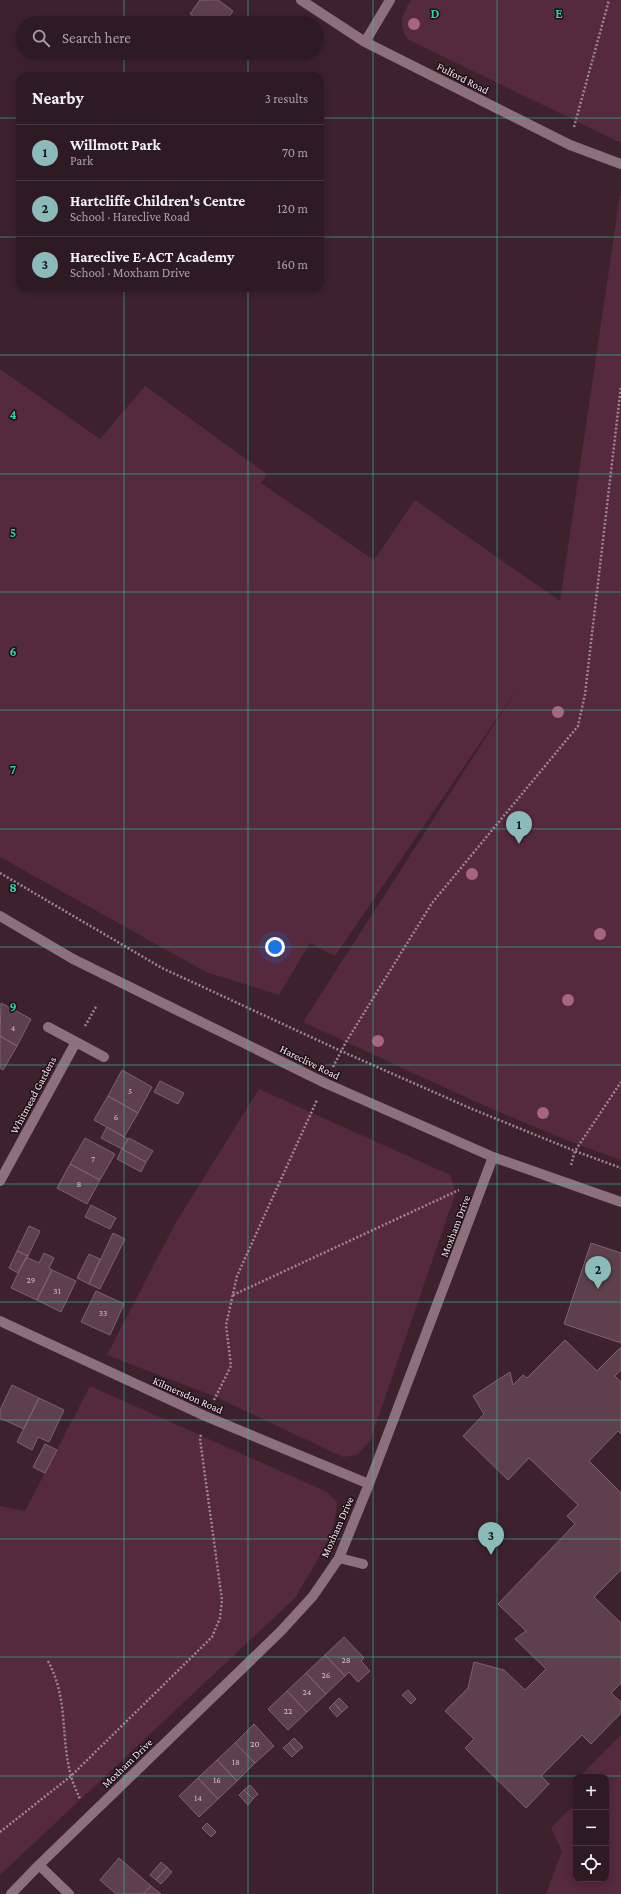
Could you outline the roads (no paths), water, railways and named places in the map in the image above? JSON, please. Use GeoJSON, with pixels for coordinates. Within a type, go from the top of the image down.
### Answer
{"type":"FeatureCollection","features":[{"type":"Feature","properties":{"kind":"street","name":"Fulford Road"},"geometry":{"type":"LineString","coordinates":[[301,0],[365,42],[570,145],[621,164]]}},
{"type":"Feature","properties":{"kind":"street"},"geometry":{"type":"LineString","coordinates":[[365,42],[390,0]]}},
{"type":"Feature","properties":{"kind":"street","name":"Hareclive Road"},"geometry":{"type":"LineString","coordinates":[[0,916],[73,959],[325,1083],[493,1157],[621,1202]]}},
{"type":"Feature","properties":{"kind":"street"},"geometry":{"type":"LineString","coordinates":[[48,1027],[104,1057]]}},
{"type":"Feature","properties":{"kind":"street","name":"Whitmead Gardens"},"geometry":{"type":"LineString","coordinates":[[0,1181],[76,1042]]}},
{"type":"Feature","properties":{"kind":"street","name":"Moxham Drive"},"geometry":{"type":"LineString","coordinates":[[11,1894],[39,1865],[281,1631],[313,1596],[339,1558],[369,1484],[493,1157]]}},
{"type":"Feature","properties":{"kind":"street","name":"Kilmersdon Road"},"geometry":{"type":"LineString","coordinates":[[0,1321],[205,1416],[369,1484]]}},
{"type":"Feature","properties":{"kind":"street"},"geometry":{"type":"LineString","coordinates":[[339,1558],[363,1564]]}},
{"type":"Feature","properties":{"kind":"street"},"geometry":{"type":"LineString","coordinates":[[39,1865],[69,1894]]}},
{"type":"Feature","properties":{"kind":"place","name":"Willmott Park"},"geometry":{"type":"Point","coordinates":[519,844]}},
{"type":"Feature","properties":{"kind":"place","name":"Hartcliffe Children's Centre"},"geometry":{"type":"Point","coordinates":[598,1289]}},
{"type":"Feature","properties":{"kind":"place","name":"Hareclive E-ACT Academy"},"geometry":{"type":"Point","coordinates":[491,1555]}}]}
